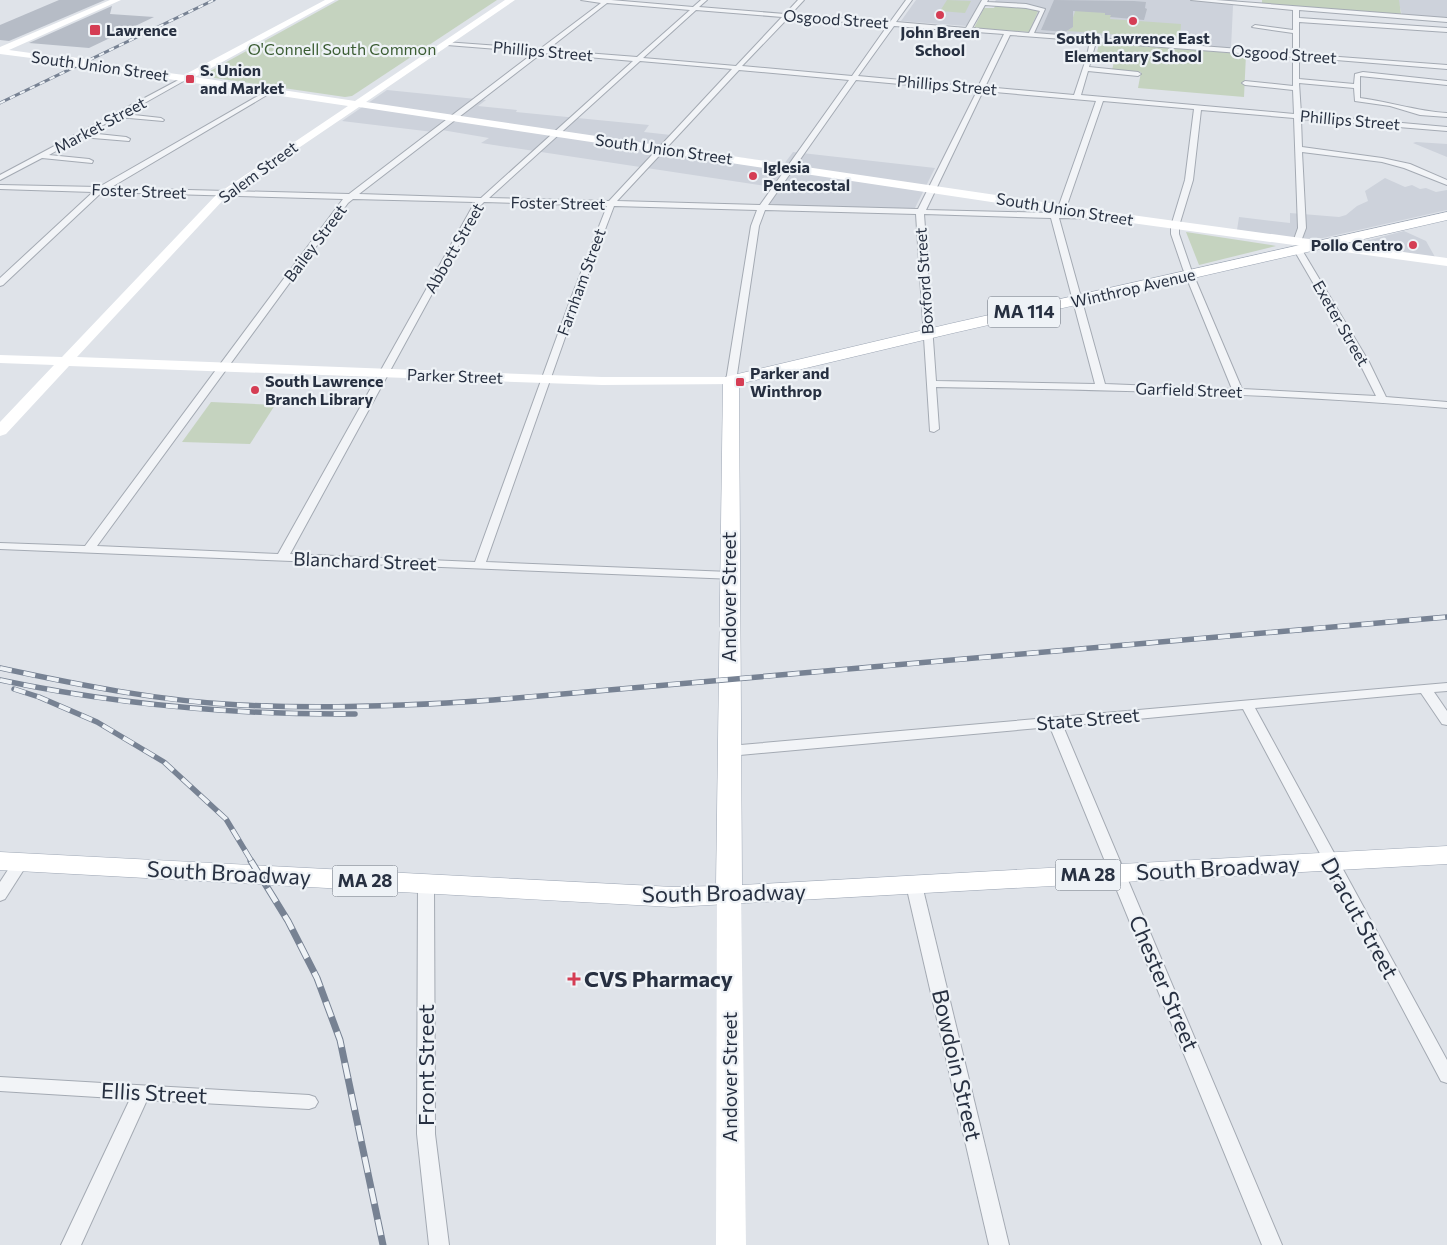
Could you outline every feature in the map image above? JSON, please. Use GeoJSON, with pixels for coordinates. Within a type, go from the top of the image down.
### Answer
{"type":"FeatureCollection","features":[{"type":"Feature","properties":{"kind":"main road"},"geometry":{"type":"LineString","coordinates":[[0,50],[117,0]]}},
{"type":"Feature","properties":{"kind":"main road","name":"Market Street"},"geometry":{"type":"LineString","coordinates":[[186,78],[331,0]]}},
{"type":"Feature","properties":{"kind":"main road","name":"Salem Street"},"geometry":{"type":"LineString","coordinates":[[0,431],[224,194],[511,0]]}},
{"type":"Feature","properties":{"kind":"main road","name":"South Union Street"},"geometry":{"type":"LineString","coordinates":[[0,50],[662,150],[933,188],[1058,212],[1117,217],[1175,225],[1298,246]]}},
{"type":"Feature","properties":{"kind":"main road","name":"Winthrop Avenue"},"geometry":{"type":"LineString","coordinates":[[730,381],[1190,275],[1298,246],[1318,245],[1447,216]]}},
{"type":"Feature","properties":{"kind":"main road"},"geometry":{"type":"LineString","coordinates":[[1318,245],[1447,262]]}},
{"type":"Feature","properties":{"kind":"main road","name":"Parker Street"},"geometry":{"type":"LineString","coordinates":[[0,359],[546,379],[730,381]]}},
{"type":"Feature","properties":{"kind":"main road","name":"Andover Street"},"geometry":{"type":"LineString","coordinates":[[730,381],[731,1245]]}},
{"type":"Feature","properties":{"kind":"main road","name":"South Broadway"},"geometry":{"type":"LineString","coordinates":[[10,862],[673,897],[1447,855]]}},
{"type":"Feature","properties":{"kind":"street","name":"Osgood Street"},"geometry":{"type":"LineString","coordinates":[[584,0],[1447,67]]}},
{"type":"Feature","properties":{"kind":"street","name":"Abbott Street"},"geometry":{"type":"LineString","coordinates":[[282,558],[481,201],[704,0]]}},
{"type":"Feature","properties":{"kind":"street","name":"Farnham Street"},"geometry":{"type":"LineString","coordinates":[[479,566],[575,298],[612,204],[801,0]]}},
{"type":"Feature","properties":{"kind":"street","name":"Andover Street"},"geometry":{"type":"LineString","coordinates":[[730,381],[755,226],[761,209],[908,0]]}},
{"type":"Feature","properties":{"kind":"street"},"geometry":{"type":"LineString","coordinates":[[1194,0],[1447,20]]}},
{"type":"Feature","properties":{"kind":"street","name":"Bailey Street"},"geometry":{"type":"LineString","coordinates":[[88,550],[345,201],[607,1]]}},
{"type":"Feature","properties":{"kind":"street"},"geometry":{"type":"LineString","coordinates":[[968,30],[985,1],[1037,7],[1043,10],[1031,34]]}},
{"type":"Feature","properties":{"kind":"street"},"geometry":{"type":"LineString","coordinates":[[1296,9],[1295,55],[1302,228],[1298,246]]}},
{"type":"Feature","properties":{"kind":"street"},"geometry":{"type":"LineString","coordinates":[[1297,20],[1447,30]]}},
{"type":"Feature","properties":{"kind":"street"},"geometry":{"type":"LineString","coordinates":[[1255,27],[1296,32]]}},
{"type":"Feature","properties":{"kind":"street","name":"Boxford Street"},"geometry":{"type":"LineString","coordinates":[[934,430],[920,213],[1008,33]]}},
{"type":"Feature","properties":{"kind":"street"},"geometry":{"type":"LineString","coordinates":[[1077,96],[1093,39]]}},
{"type":"Feature","properties":{"kind":"street","name":"Phillips Street"},"geometry":{"type":"LineString","coordinates":[[447,43],[1447,129]]}},
{"type":"Feature","properties":{"kind":"street"},"geometry":{"type":"LineString","coordinates":[[1086,69],[1138,74]]}},
{"type":"Feature","properties":{"kind":"street"},"geometry":{"type":"LineString","coordinates":[[1447,83],[1363,74],[1356,75],[1357,100],[1390,104],[1420,113],[1447,115]]}},
{"type":"Feature","properties":{"kind":"street","name":"Market Street"},"geometry":{"type":"LineString","coordinates":[[0,178],[186,78]]}},
{"type":"Feature","properties":{"kind":"street"},"geometry":{"type":"LineString","coordinates":[[1245,83],[1356,86]]}},
{"type":"Feature","properties":{"kind":"street"},"geometry":{"type":"LineString","coordinates":[[0,283],[100,190],[270,91]]}},
{"type":"Feature","properties":{"kind":"street"},"geometry":{"type":"LineString","coordinates":[[1100,99],[1058,212],[1078,300],[1101,387]]}},
{"type":"Feature","properties":{"kind":"street"},"geometry":{"type":"LineString","coordinates":[[1198,107],[1189,180],[1175,225],[1175,234],[1238,392]]}},
{"type":"Feature","properties":{"kind":"street"},"geometry":{"type":"LineString","coordinates":[[118,115],[161,120]]}},
{"type":"Feature","properties":{"kind":"street"},"geometry":{"type":"LineString","coordinates":[[81,135],[126,139]]}},
{"type":"Feature","properties":{"kind":"street"},"geometry":{"type":"LineString","coordinates":[[1299,149],[1382,160],[1407,166],[1447,183]]}},
{"type":"Feature","properties":{"kind":"street"},"geometry":{"type":"LineString","coordinates":[[41,156],[88,161]]}},
{"type":"Feature","properties":{"kind":"street","name":"Foster Street"},"geometry":{"type":"LineString","coordinates":[[0,187],[920,213],[1058,212]]}},
{"type":"Feature","properties":{"kind":"street","name":"Exeter Street"},"geometry":{"type":"LineString","coordinates":[[1298,246],[1364,362],[1382,398]]}},
{"type":"Feature","properties":{"kind":"street","name":"Garfield Street"},"geometry":{"type":"LineString","coordinates":[[931,384],[1238,392],[1382,398],[1447,405]]}},
{"type":"Feature","properties":{"kind":"street","name":"Blanchard Street"},"geometry":{"type":"LineString","coordinates":[[0,546],[730,576]]}},
{"type":"Feature","properties":{"kind":"street","name":"State Street"},"geometry":{"type":"LineString","coordinates":[[729,751],[1447,687]]}},
{"type":"Feature","properties":{"kind":"street"},"geometry":{"type":"LineString","coordinates":[[1425,689],[1447,721]]}},
{"type":"Feature","properties":{"kind":"street","name":"Dracut Street"},"geometry":{"type":"LineString","coordinates":[[1247,705],[1447,1076]]}},
{"type":"Feature","properties":{"kind":"street","name":"Chester Street"},"geometry":{"type":"LineString","coordinates":[[1055,722],[1272,1245]]}},
{"type":"Feature","properties":{"kind":"street"},"geometry":{"type":"LineString","coordinates":[[0,895],[10,862]]}},
{"type":"Feature","properties":{"kind":"street","name":"Front Street"},"geometry":{"type":"LineString","coordinates":[[426,884],[426,1134],[439,1245]]}},
{"type":"Feature","properties":{"kind":"street","name":"Bowdoin Street"},"geometry":{"type":"LineString","coordinates":[[914,885],[999,1245]]}},
{"type":"Feature","properties":{"kind":"street","name":"Ellis Street"},"geometry":{"type":"LineString","coordinates":[[0,1084],[308,1102]]}},
{"type":"Feature","properties":{"kind":"street"},"geometry":{"type":"LineString","coordinates":[[71,1245],[142,1092]]}},
{"type":"Feature","properties":{"kind":"shaded area","name":"John Breen School"},"geometry":{"type":"Polygon","coordinates":[[[916,0],[982,0],[967,26],[901,21],[916,0]]]}},
{"type":"Feature","properties":{"kind":"shaded area","name":"South Lawrence East Elementary School"},"geometry":{"type":"Polygon","coordinates":[[[996,0],[1237,0],[1233,6],[1231,48],[1029,32],[1037,11],[993,4],[996,0]]]}},
{"type":"Feature","properties":{"kind":"shaded area"},"geometry":{"type":"Polygon","coordinates":[[[1398,0],[1447,0],[1447,18],[1402,15],[1398,0]]]}},
{"type":"Feature","properties":{"kind":"shaded area"},"geometry":{"type":"Polygon","coordinates":[[[387,90],[486,100],[478,106],[517,110],[516,112],[649,125],[644,132],[671,135],[660,146],[784,164],[793,152],[935,168],[914,210],[766,205],[779,188],[481,143],[489,138],[436,129],[433,132],[342,121],[387,90]]]}},
{"type":"Feature","properties":{"kind":"shaded area"},"geometry":{"type":"Polygon","coordinates":[[[1413,143],[1447,144],[1447,157],[1413,143]]]}},
{"type":"Feature","properties":{"kind":"shaded area"},"geometry":{"type":"Polygon","coordinates":[[[1385,178],[1405,187],[1412,185],[1420,189],[1426,188],[1436,192],[1447,190],[1447,210],[1323,238],[1301,239],[1237,230],[1239,217],[1290,223],[1290,213],[1339,217],[1346,215],[1357,206],[1368,201],[1365,191],[1385,178]]]}},
{"type":"Feature","properties":{"kind":"shaded area"},"geometry":{"type":"Polygon","coordinates":[[[1404,231],[1426,241],[1435,257],[1350,245],[1404,231]]]}},
{"type":"Feature","properties":{"kind":"green space","name":"O'Connell South Common"},"geometry":{"type":"Polygon","coordinates":[[[339,0],[497,0],[352,96],[345,97],[201,76],[339,0]]]}},
{"type":"Feature","properties":{"kind":"green space"},"geometry":{"type":"Polygon","coordinates":[[[947,0],[971,1],[965,13],[940,11],[947,0]]]}},
{"type":"Feature","properties":{"kind":"green space"},"geometry":{"type":"Polygon","coordinates":[[[1262,0],[1399,0],[1401,14],[1262,4],[1262,0]]]}},
{"type":"Feature","properties":{"kind":"green space"},"geometry":{"type":"Polygon","coordinates":[[[996,5],[1031,8],[1038,11],[1029,32],[974,28],[984,8],[994,8],[996,5]]]}},
{"type":"Feature","properties":{"kind":"green space"},"geometry":{"type":"Polygon","coordinates":[[[1076,9],[1105,13],[1105,15],[1111,15],[1110,19],[1181,24],[1180,39],[1067,31],[1073,27],[1071,23],[1076,9]]]}},
{"type":"Feature","properties":{"kind":"green space"},"geometry":{"type":"Polygon","coordinates":[[[1099,43],[1246,54],[1244,97],[1138,88],[1141,72],[1112,70],[1115,58],[1096,57],[1099,43]]]}},
{"type":"Feature","properties":{"kind":"green space"},"geometry":{"type":"Polygon","coordinates":[[[1186,232],[1271,245],[1276,246],[1199,265],[1186,232]]]}},
{"type":"Feature","properties":{"kind":"green space"},"geometry":{"type":"Polygon","coordinates":[[[211,402],[275,405],[250,444],[182,442],[211,402]]]}},
{"type":"Feature","properties":{"kind":"building"},"geometry":{"type":"Polygon","coordinates":[[[59,0],[105,0],[9,41],[0,40],[0,25],[59,0]]]}},
{"type":"Feature","properties":{"kind":"building"},"geometry":{"type":"Polygon","coordinates":[[[1054,0],[1146,2],[1145,8],[1147,9],[1144,20],[1110,17],[1111,15],[1105,15],[1105,13],[1073,11],[1073,27],[1065,32],[1041,30],[1054,0]]]}},
{"type":"Feature","properties":{"kind":"building"},"geometry":{"type":"Polygon","coordinates":[[[112,6],[110,14],[154,17],[89,48],[29,43],[112,6]]]}},
{"type":"Feature","properties":{"kind":"railway"},"geometry":{"type":"LineString","coordinates":[[0,103],[214,0]]}},
{"type":"Feature","properties":{"kind":"railway"},"geometry":{"type":"LineString","coordinates":[[0,668],[119,691],[210,703],[303,707],[398,705],[493,700],[1447,617]]}},
{"type":"Feature","properties":{"kind":"railway"},"geometry":{"type":"LineString","coordinates":[[0,680],[88,696],[177,707],[266,713],[355,714]]}},
{"type":"Feature","properties":{"kind":"railway"},"geometry":{"type":"LineString","coordinates":[[14,689],[39,697],[97,722],[164,762],[226,819],[252,862]]}},
{"type":"Feature","properties":{"kind":"railway"},"geometry":{"type":"LineString","coordinates":[[251,861],[288,921],[317,978],[340,1040],[383,1245]]}},
{"type":"Feature","properties":{"kind":"place","name":"John Breen School"},"geometry":{"type":"Point","coordinates":[940,15]}},
{"type":"Feature","properties":{"kind":"place","name":"South Lawrence East Elementary School"},"geometry":{"type":"Point","coordinates":[1133,21]}},
{"type":"Feature","properties":{"kind":"place","name":"Lawrence"},"geometry":{"type":"Point","coordinates":[95,30]}},
{"type":"Feature","properties":{"kind":"place","name":"S. Union and Market"},"geometry":{"type":"Point","coordinates":[190,79]}},
{"type":"Feature","properties":{"kind":"place","name":"Iglesia Pentecostal"},"geometry":{"type":"Point","coordinates":[753,176]}},
{"type":"Feature","properties":{"kind":"place","name":"Pollo Centro"},"geometry":{"type":"Point","coordinates":[1413,245]}},
{"type":"Feature","properties":{"kind":"place","name":"Parker and Winthrop"},"geometry":{"type":"Point","coordinates":[740,382]}},
{"type":"Feature","properties":{"kind":"place","name":"South Lawrence Branch Library"},"geometry":{"type":"Point","coordinates":[255,390]}},
{"type":"Feature","properties":{"kind":"place","name":"CVS Pharmacy"},"geometry":{"type":"Point","coordinates":[574,979]}}]}
